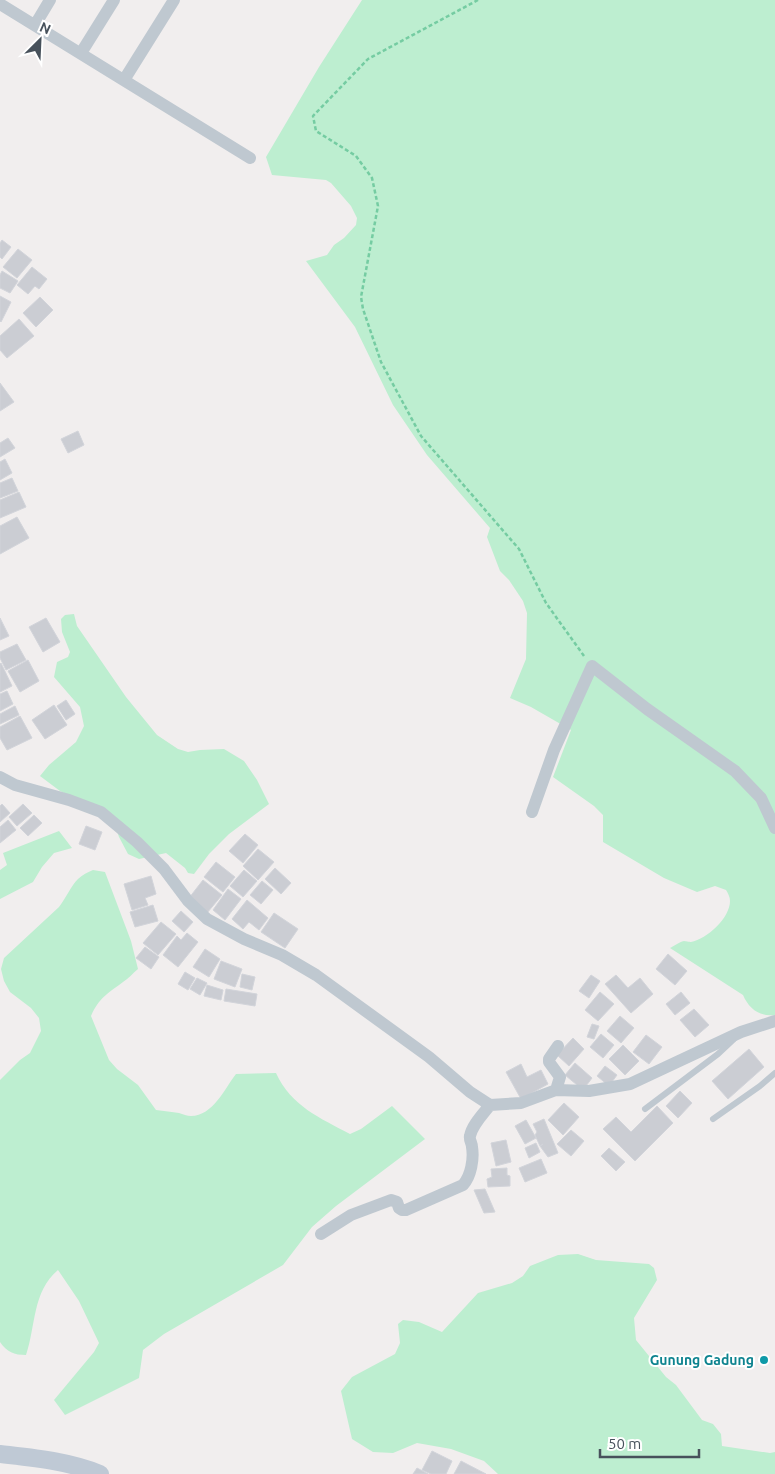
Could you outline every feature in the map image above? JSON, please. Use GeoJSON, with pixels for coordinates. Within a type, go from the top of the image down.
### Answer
{"type":"FeatureCollection","features":[{"type":"Feature","properties":{"kind":"street"},"geometry":{"type":"LineString","coordinates":[[34,25],[50,0]]}},
{"type":"Feature","properties":{"kind":"street"},"geometry":{"type":"LineString","coordinates":[[80,53],[114,0]]}},
{"type":"Feature","properties":{"kind":"street"},"geometry":{"type":"LineString","coordinates":[[124,80],[174,0]]}},
{"type":"Feature","properties":{"kind":"street"},"geometry":{"type":"LineString","coordinates":[[0,4],[250,158]]}},
{"type":"Feature","properties":{"kind":"street"},"geometry":{"type":"LineString","coordinates":[[532,812],[554,750],[592,666],[647,709],[735,771],[761,798],[775,828]]}},
{"type":"Feature","properties":{"kind":"street"},"geometry":{"type":"LineString","coordinates":[[2,781],[69,800],[101,812],[137,842],[164,869],[188,901],[207,920],[244,939],[282,955],[316,975],[429,1057],[470,1092],[490,1105],[521,1103],[556,1090],[589,1091],[630,1084],[741,1032],[775,1021]]}},
{"type":"Feature","properties":{"kind":"street"},"geometry":{"type":"LineString","coordinates":[[556,1090],[560,1077],[549,1062],[549,1059],[558,1046]]}},
{"type":"Feature","properties":{"kind":"street"},"geometry":{"type":"LineString","coordinates":[[321,1234],[351,1215],[390,1200],[397,1202],[402,1210],[406,1210],[463,1185],[468,1178],[473,1158],[470,1134],[490,1105]]}},
{"type":"Feature","properties":{"kind":"street"},"geometry":{"type":"LineString","coordinates":[[0,1454],[42,1458],[100,1474]]}},
{"type":"Feature","properties":{"kind":"lane"},"geometry":{"type":"LineString","coordinates":[[645,1109],[718,1054],[741,1032]]}},
{"type":"Feature","properties":{"kind":"lane"},"geometry":{"type":"LineString","coordinates":[[713,1119],[760,1086],[775,1073]]}},
{"type":"Feature","properties":{"kind":"path"},"geometry":{"type":"LineString","coordinates":[[478,0],[368,58],[313,116],[316,131],[356,156],[372,178],[378,206],[361,297],[363,309],[381,362],[421,436],[520,549],[546,603],[592,666]]}},
{"type":"Feature","properties":{"kind":"green space"},"geometry":{"type":"Polygon","coordinates":[[[362,0],[775,0],[775,1015],[765,1015],[756,1011],[748,1004],[743,995],[670,948],[684,941],[691,942],[704,937],[722,921],[729,908],[730,900],[726,890],[715,886],[697,892],[664,878],[603,842],[603,815],[594,806],[553,777],[571,730],[531,707],[510,698],[526,659],[527,613],[523,601],[509,580],[500,571],[487,537],[490,528],[427,455],[393,405],[355,327],[306,261],[327,255],[334,245],[344,238],[356,225],[357,218],[351,206],[331,183],[326,180],[272,175],[266,157],[319,67],[362,0]]]}},
{"type":"Feature","properties":{"kind":"green space"},"geometry":{"type":"Polygon","coordinates":[[[74,614],[77,626],[126,697],[157,735],[178,749],[188,752],[224,749],[244,761],[257,780],[269,804],[229,834],[209,854],[194,874],[188,873],[185,868],[166,853],[139,859],[128,854],[119,837],[113,819],[109,815],[60,791],[40,776],[49,765],[76,742],[84,726],[80,707],[54,677],[57,662],[68,657],[70,652],[62,632],[61,619],[65,615],[74,614]]]}},
{"type":"Feature","properties":{"kind":"green space"},"geometry":{"type":"Polygon","coordinates":[[[59,831],[72,848],[54,853],[42,867],[33,882],[0,899],[0,870],[7,865],[3,853],[59,831]]]}},
{"type":"Feature","properties":{"kind":"green space"},"geometry":{"type":"Polygon","coordinates":[[[93,870],[105,872],[131,941],[138,969],[104,997],[91,1016],[109,1060],[117,1069],[138,1085],[156,1110],[190,1116],[199,1115],[218,1100],[236,1074],[276,1073],[282,1084],[298,1103],[350,1134],[361,1129],[392,1106],[425,1139],[336,1206],[312,1227],[283,1265],[164,1334],[143,1350],[139,1378],[65,1415],[54,1400],[94,1352],[99,1343],[79,1301],[58,1270],[43,1288],[26,1355],[11,1352],[0,1342],[0,1080],[30,1053],[41,1031],[39,1018],[31,1008],[10,992],[4,981],[1,969],[4,958],[59,907],[78,879],[93,870]]]}},
{"type":"Feature","properties":{"kind":"green space"},"geometry":{"type":"Polygon","coordinates":[[[578,1254],[596,1260],[649,1264],[654,1268],[657,1280],[634,1318],[636,1340],[666,1377],[676,1385],[702,1420],[713,1424],[721,1434],[722,1446],[770,1453],[775,1452],[775,1474],[498,1474],[484,1461],[451,1449],[417,1443],[393,1453],[373,1452],[352,1439],[341,1391],[352,1377],[395,1354],[400,1343],[398,1324],[403,1320],[419,1322],[442,1332],[478,1293],[512,1283],[523,1276],[530,1266],[558,1255],[578,1254]]]}},
{"type":"Feature","properties":{"kind":"building"},"geometry":{"type":"Polygon","coordinates":[[[2,240],[11,247],[2,259],[0,257],[0,243],[2,240]]]}},
{"type":"Feature","properties":{"kind":"building"},"geometry":{"type":"Polygon","coordinates":[[[18,249],[32,260],[17,278],[3,267],[18,249]]]}},
{"type":"Feature","properties":{"kind":"building"},"geometry":{"type":"Polygon","coordinates":[[[32,267],[47,279],[39,289],[35,286],[28,294],[17,285],[32,267]]]}},
{"type":"Feature","properties":{"kind":"building"},"geometry":{"type":"Polygon","coordinates":[[[2,271],[18,281],[10,293],[0,288],[0,275],[2,271]]]}},
{"type":"Feature","properties":{"kind":"building"},"geometry":{"type":"Polygon","coordinates":[[[0,296],[11,302],[1,322],[0,321],[0,296]]]}},
{"type":"Feature","properties":{"kind":"building"},"geometry":{"type":"Polygon","coordinates":[[[40,297],[53,310],[36,327],[23,313],[40,297]]]}},
{"type":"Feature","properties":{"kind":"building"},"geometry":{"type":"Polygon","coordinates":[[[19,319],[34,336],[7,358],[0,350],[0,336],[19,319]]]}},
{"type":"Feature","properties":{"kind":"building"},"geometry":{"type":"Polygon","coordinates":[[[0,383],[14,402],[0,411],[0,383]]]}},
{"type":"Feature","properties":{"kind":"building"},"geometry":{"type":"Polygon","coordinates":[[[78,431],[84,445],[68,453],[61,439],[78,431]]]}},
{"type":"Feature","properties":{"kind":"building"},"geometry":{"type":"Polygon","coordinates":[[[8,438],[15,448],[0,457],[0,443],[8,438]]]}},
{"type":"Feature","properties":{"kind":"building"},"geometry":{"type":"Polygon","coordinates":[[[5,459],[12,473],[0,480],[0,462],[5,459]]]}},
{"type":"Feature","properties":{"kind":"building"},"geometry":{"type":"Polygon","coordinates":[[[12,478],[18,491],[0,498],[0,483],[12,478]]]}},
{"type":"Feature","properties":{"kind":"building"},"geometry":{"type":"Polygon","coordinates":[[[19,492],[26,507],[0,518],[0,500],[19,492]]]}},
{"type":"Feature","properties":{"kind":"building"},"geometry":{"type":"Polygon","coordinates":[[[17,517],[29,538],[0,554],[0,526],[17,517]]]}},
{"type":"Feature","properties":{"kind":"building"},"geometry":{"type":"Polygon","coordinates":[[[0,618],[9,636],[0,640],[0,618]]]}},
{"type":"Feature","properties":{"kind":"building"},"geometry":{"type":"Polygon","coordinates":[[[46,618],[60,642],[43,652],[29,627],[46,618]]]}},
{"type":"Feature","properties":{"kind":"building"},"geometry":{"type":"Polygon","coordinates":[[[17,644],[26,660],[6,670],[0,658],[0,652],[17,644]]]}},
{"type":"Feature","properties":{"kind":"building"},"geometry":{"type":"Polygon","coordinates":[[[28,660],[39,681],[20,692],[8,671],[28,660]]]}},
{"type":"Feature","properties":{"kind":"building"},"geometry":{"type":"Polygon","coordinates":[[[0,664],[12,686],[0,692],[0,664]]]}},
{"type":"Feature","properties":{"kind":"building"},"geometry":{"type":"Polygon","coordinates":[[[7,691],[13,704],[0,711],[0,694],[7,691]]]}},
{"type":"Feature","properties":{"kind":"building"},"geometry":{"type":"Polygon","coordinates":[[[66,700],[75,714],[66,720],[57,706],[66,700]]]}},
{"type":"Feature","properties":{"kind":"building"},"geometry":{"type":"Polygon","coordinates":[[[54,705],[67,725],[45,739],[32,720],[54,705]]]}},
{"type":"Feature","properties":{"kind":"building"},"geometry":{"type":"Polygon","coordinates":[[[15,706],[19,715],[0,724],[0,714],[15,706]]]}},
{"type":"Feature","properties":{"kind":"building"},"geometry":{"type":"Polygon","coordinates":[[[20,716],[32,738],[7,750],[0,738],[0,727],[20,716]]]}},
{"type":"Feature","properties":{"kind":"building"},"geometry":{"type":"Polygon","coordinates":[[[2,804],[10,813],[0,822],[0,806],[2,804]]]}},
{"type":"Feature","properties":{"kind":"building"},"geometry":{"type":"Polygon","coordinates":[[[23,804],[32,813],[17,826],[9,817],[23,804]]]}},
{"type":"Feature","properties":{"kind":"building"},"geometry":{"type":"Polygon","coordinates":[[[34,815],[42,823],[28,836],[20,828],[34,815]]]}},
{"type":"Feature","properties":{"kind":"building"},"geometry":{"type":"Polygon","coordinates":[[[8,820],[16,830],[0,843],[0,827],[8,820]]]}},
{"type":"Feature","properties":{"kind":"building"},"geometry":{"type":"Polygon","coordinates":[[[86,826],[102,832],[95,850],[79,844],[86,826]]]}},
{"type":"Feature","properties":{"kind":"building"},"geometry":{"type":"Polygon","coordinates":[[[245,834],[258,845],[243,863],[229,851],[245,834]]]}},
{"type":"Feature","properties":{"kind":"building"},"geometry":{"type":"Polygon","coordinates":[[[258,849],[274,862],[258,880],[243,866],[258,849]]]}},
{"type":"Feature","properties":{"kind":"building"},"geometry":{"type":"Polygon","coordinates":[[[216,862],[235,877],[223,892],[204,877],[216,862]]]}},
{"type":"Feature","properties":{"kind":"building"},"geometry":{"type":"Polygon","coordinates":[[[275,868],[291,883],[281,894],[265,879],[275,868]]]}},
{"type":"Feature","properties":{"kind":"building"},"geometry":{"type":"Polygon","coordinates":[[[244,870],[257,881],[243,897],[230,886],[244,870]]]}},
{"type":"Feature","properties":{"kind":"building"},"geometry":{"type":"Polygon","coordinates":[[[151,876],[156,894],[145,898],[148,905],[132,910],[124,884],[151,876]]]}},
{"type":"Feature","properties":{"kind":"building"},"geometry":{"type":"Polygon","coordinates":[[[203,880],[222,895],[207,913],[189,898],[203,880]]]}},
{"type":"Feature","properties":{"kind":"building"},"geometry":{"type":"Polygon","coordinates":[[[262,881],[273,890],[261,904],[250,895],[262,881]]]}},
{"type":"Feature","properties":{"kind":"building"},"geometry":{"type":"Polygon","coordinates":[[[228,889],[241,899],[225,920],[213,910],[228,889]]]}},
{"type":"Feature","properties":{"kind":"building"},"geometry":{"type":"Polygon","coordinates":[[[247,900],[268,918],[259,930],[249,922],[243,929],[232,919],[247,900]]]}},
{"type":"Feature","properties":{"kind":"building"},"geometry":{"type":"Polygon","coordinates":[[[153,905],[158,921],[135,927],[130,912],[153,905]]]}},
{"type":"Feature","properties":{"kind":"building"},"geometry":{"type":"Polygon","coordinates":[[[181,911],[193,922],[184,932],[172,921],[181,911]]]}},
{"type":"Feature","properties":{"kind":"building"},"geometry":{"type":"Polygon","coordinates":[[[274,913],[298,929],[285,948],[261,932],[274,913]]]}},
{"type":"Feature","properties":{"kind":"building"},"geometry":{"type":"Polygon","coordinates":[[[161,922],[176,934],[158,955],[143,943],[161,922]]]}},
{"type":"Feature","properties":{"kind":"building"},"geometry":{"type":"Polygon","coordinates":[[[187,933],[198,942],[178,967],[163,955],[177,936],[181,940],[187,933]]]}},
{"type":"Feature","properties":{"kind":"building"},"geometry":{"type":"Polygon","coordinates":[[[145,947],[159,957],[151,969],[136,958],[145,947]]]}},
{"type":"Feature","properties":{"kind":"building"},"geometry":{"type":"Polygon","coordinates":[[[205,949],[220,959],[209,977],[193,967],[205,949]]]}},
{"type":"Feature","properties":{"kind":"building"},"geometry":{"type":"Polygon","coordinates":[[[668,954],[687,971],[675,985],[656,969],[668,954]]]}},
{"type":"Feature","properties":{"kind":"building"},"geometry":{"type":"Polygon","coordinates":[[[221,961],[242,969],[235,987],[214,979],[221,961]]]}},
{"type":"Feature","properties":{"kind":"building"},"geometry":{"type":"Polygon","coordinates":[[[185,972],[195,978],[188,990],[178,984],[185,972]]]}},
{"type":"Feature","properties":{"kind":"building"},"geometry":{"type":"Polygon","coordinates":[[[242,974],[255,977],[252,990],[240,987],[242,974]]]}},
{"type":"Feature","properties":{"kind":"building"},"geometry":{"type":"Polygon","coordinates":[[[591,975],[600,981],[589,998],[579,991],[591,975]]]}},
{"type":"Feature","properties":{"kind":"building"},"geometry":{"type":"Polygon","coordinates":[[[616,975],[628,988],[640,978],[653,994],[631,1013],[605,984],[616,975]]]}},
{"type":"Feature","properties":{"kind":"building"},"geometry":{"type":"Polygon","coordinates":[[[197,978],[207,983],[200,995],[190,989],[197,978]]]}},
{"type":"Feature","properties":{"kind":"building"},"geometry":{"type":"Polygon","coordinates":[[[207,985],[223,990],[221,1000],[204,996],[207,985]]]}},
{"type":"Feature","properties":{"kind":"building"},"geometry":{"type":"Polygon","coordinates":[[[226,989],[257,994],[255,1006],[224,1001],[226,989]]]}},
{"type":"Feature","properties":{"kind":"building"},"geometry":{"type":"Polygon","coordinates":[[[600,992],[614,1004],[598,1021],[585,1010],[600,992]]]}},
{"type":"Feature","properties":{"kind":"building"},"geometry":{"type":"Polygon","coordinates":[[[681,992],[690,1003],[675,1015],[666,1004],[681,992]]]}},
{"type":"Feature","properties":{"kind":"building"},"geometry":{"type":"Polygon","coordinates":[[[694,1009],[709,1025],[695,1037],[680,1020],[694,1009]]]}},
{"type":"Feature","properties":{"kind":"building"},"geometry":{"type":"Polygon","coordinates":[[[620,1016],[634,1028],[621,1043],[607,1031],[620,1016]]]}},
{"type":"Feature","properties":{"kind":"building"},"geometry":{"type":"Polygon","coordinates":[[[592,1024],[599,1026],[594,1039],[587,1037],[592,1024]]]}},
{"type":"Feature","properties":{"kind":"building"},"geometry":{"type":"Polygon","coordinates":[[[601,1034],[614,1045],[603,1058],[590,1047],[601,1034]]]}},
{"type":"Feature","properties":{"kind":"building"},"geometry":{"type":"Polygon","coordinates":[[[646,1035],[662,1047],[649,1064],[633,1052],[646,1035]]]}},
{"type":"Feature","properties":{"kind":"building"},"geometry":{"type":"Polygon","coordinates":[[[573,1038],[584,1049],[569,1066],[557,1055],[573,1038]]]}},
{"type":"Feature","properties":{"kind":"building"},"geometry":{"type":"Polygon","coordinates":[[[623,1045],[639,1061],[625,1075],[609,1059],[623,1045]]]}},
{"type":"Feature","properties":{"kind":"building"},"geometry":{"type":"Polygon","coordinates":[[[749,1049],[764,1067],[728,1099],[712,1081],[749,1049]]]}},
{"type":"Feature","properties":{"kind":"building"},"geometry":{"type":"Polygon","coordinates":[[[575,1063],[592,1078],[583,1090],[565,1075],[575,1063]]]}},
{"type":"Feature","properties":{"kind":"building"},"geometry":{"type":"Polygon","coordinates":[[[521,1064],[527,1077],[541,1070],[548,1084],[521,1099],[506,1072],[521,1064]]]}},
{"type":"Feature","properties":{"kind":"building"},"geometry":{"type":"Polygon","coordinates":[[[605,1066],[617,1075],[609,1086],[597,1076],[605,1066]]]}},
{"type":"Feature","properties":{"kind":"building"},"geometry":{"type":"Polygon","coordinates":[[[680,1091],[692,1103],[678,1118],[666,1106],[680,1091]]]}},
{"type":"Feature","properties":{"kind":"building"},"geometry":{"type":"Polygon","coordinates":[[[564,1103],[579,1117],[563,1135],[548,1120],[564,1103]]]}},
{"type":"Feature","properties":{"kind":"building"},"geometry":{"type":"Polygon","coordinates":[[[657,1106],[673,1123],[635,1161],[603,1129],[616,1117],[631,1132],[657,1106]]]}},
{"type":"Feature","properties":{"kind":"building"},"geometry":{"type":"Polygon","coordinates":[[[544,1119],[558,1153],[548,1157],[540,1146],[533,1124],[544,1119]]]}},
{"type":"Feature","properties":{"kind":"building"},"geometry":{"type":"Polygon","coordinates":[[[526,1120],[536,1138],[525,1144],[515,1126],[526,1120]]]}},
{"type":"Feature","properties":{"kind":"building"},"geometry":{"type":"Polygon","coordinates":[[[571,1130],[584,1141],[571,1156],[557,1144],[571,1130]]]}},
{"type":"Feature","properties":{"kind":"building"},"geometry":{"type":"Polygon","coordinates":[[[506,1140],[511,1162],[496,1166],[491,1143],[506,1140]]]}},
{"type":"Feature","properties":{"kind":"building"},"geometry":{"type":"Polygon","coordinates":[[[536,1143],[540,1152],[529,1158],[525,1148],[536,1143]]]}},
{"type":"Feature","properties":{"kind":"building"},"geometry":{"type":"Polygon","coordinates":[[[609,1148],[625,1162],[616,1171],[601,1156],[609,1148]]]}},
{"type":"Feature","properties":{"kind":"building"},"geometry":{"type":"Polygon","coordinates":[[[541,1159],[547,1173],[525,1182],[519,1168],[541,1159]]]}},
{"type":"Feature","properties":{"kind":"building"},"geometry":{"type":"Polygon","coordinates":[[[507,1168],[507,1175],[510,1176],[510,1186],[488,1187],[487,1179],[492,1177],[491,1169],[507,1168]]]}},
{"type":"Feature","properties":{"kind":"building"},"geometry":{"type":"Polygon","coordinates":[[[485,1189],[495,1212],[484,1213],[474,1190],[485,1189]]]}},
{"type":"Feature","properties":{"kind":"building"},"geometry":{"type":"Polygon","coordinates":[[[432,1451],[452,1461],[446,1474],[431,1474],[422,1470],[432,1451]]]}},
{"type":"Feature","properties":{"kind":"building"},"geometry":{"type":"Polygon","coordinates":[[[461,1461],[486,1474],[454,1474],[461,1461]]]}},
{"type":"Feature","properties":{"kind":"building"},"geometry":{"type":"Polygon","coordinates":[[[417,1468],[428,1474],[413,1474],[417,1468]]]}},
{"type":"Feature","properties":{"kind":"place","name":"Gunung Gadung"},"geometry":{"type":"Point","coordinates":[764,1360]}}]}
